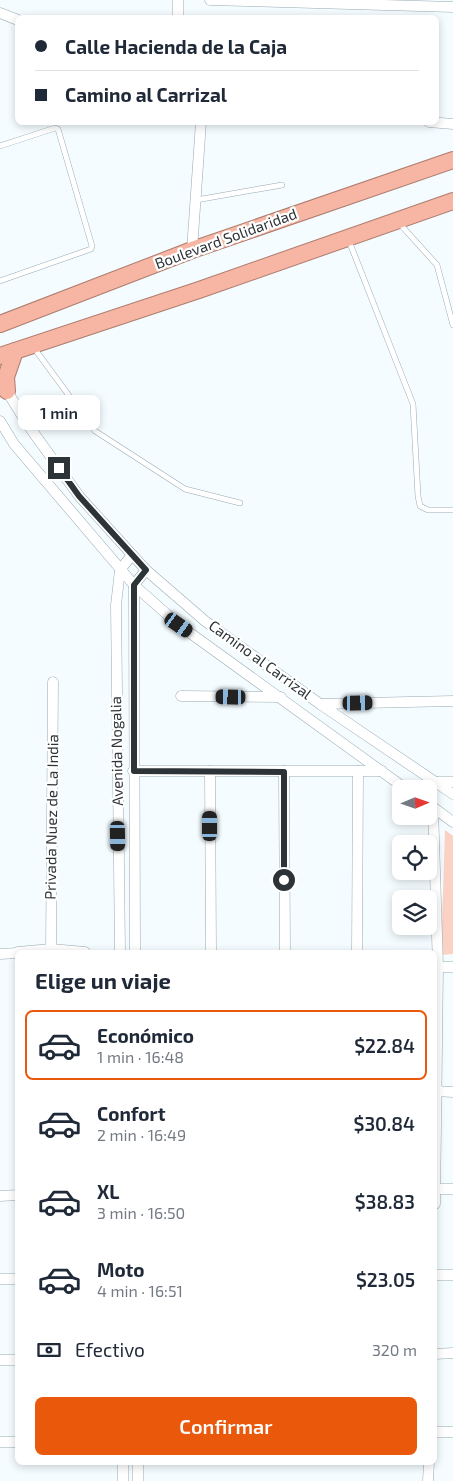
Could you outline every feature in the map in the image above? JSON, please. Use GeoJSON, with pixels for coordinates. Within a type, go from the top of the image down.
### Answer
{"type":"FeatureCollection","features":[{"type":"Feature","properties":{"kind":"highway","name":"Boulevard Solidaridad"},"geometry":{"type":"LineString","coordinates":[[0,324],[192,250],[453,160]]}},
{"type":"Feature","properties":{"kind":"highway"},"geometry":{"type":"LineString","coordinates":[[3,386],[6,377],[8,354],[453,201]]}},
{"type":"Feature","properties":{"kind":"street"},"geometry":{"type":"LineString","coordinates":[[178,0],[178,15]]}},
{"type":"Feature","properties":{"kind":"street"},"geometry":{"type":"LineString","coordinates":[[210,0],[453,7]]}},
{"type":"Feature","properties":{"kind":"street"},"geometry":{"type":"LineString","coordinates":[[0,13],[15,19]]}},
{"type":"Feature","properties":{"kind":"street"},"geometry":{"type":"LineString","coordinates":[[439,123],[453,124]]}},
{"type":"Feature","properties":{"kind":"street"},"geometry":{"type":"LineString","coordinates":[[192,250],[201,125]]}},
{"type":"Feature","properties":{"kind":"street","name":"Camino al Carrizal"},"geometry":{"type":"LineString","coordinates":[[3,386],[79,496],[146,570],[205,621],[320,704],[433,780]]}},
{"type":"Feature","properties":{"kind":"street","name":"Camino al Carrizal"},"geometry":{"type":"LineString","coordinates":[[0,421],[14,444],[134,585],[179,625],[282,697],[394,780]]}},
{"type":"Feature","properties":{"kind":"street"},"geometry":{"type":"LineString","coordinates":[[120,570],[132,555]]}},
{"type":"Feature","properties":{"kind":"street","name":"Avenida Nogalia"},"geometry":{"type":"LineString","coordinates":[[120,570],[116,605],[120,950]]}},
{"type":"Feature","properties":{"kind":"street"},"geometry":{"type":"LineString","coordinates":[[134,585],[146,570]]}},
{"type":"Feature","properties":{"kind":"street","name":"Avenida Nogalia"},"geometry":{"type":"LineString","coordinates":[[134,585],[135,950]]}},
{"type":"Feature","properties":{"kind":"street","name":"Privada Nuez de La India"},"geometry":{"type":"LineString","coordinates":[[51,950],[53,682]]}},
{"type":"Feature","properties":{"kind":"street"},"geometry":{"type":"LineString","coordinates":[[181,696],[282,697]]}},
{"type":"Feature","properties":{"kind":"street"},"geometry":{"type":"LineString","coordinates":[[320,704],[453,701]]}},
{"type":"Feature","properties":{"kind":"street"},"geometry":{"type":"LineString","coordinates":[[134,771],[382,771]]}},
{"type":"Feature","properties":{"kind":"street"},"geometry":{"type":"LineString","coordinates":[[210,771],[211,950]]}},
{"type":"Feature","properties":{"kind":"street"},"geometry":{"type":"LineString","coordinates":[[357,950],[358,771]]}},
{"type":"Feature","properties":{"kind":"street"},"geometry":{"type":"LineString","coordinates":[[284,772],[284,950]]}},
{"type":"Feature","properties":{"kind":"street"},"geometry":{"type":"LineString","coordinates":[[438,782],[453,782]]}},
{"type":"Feature","properties":{"kind":"street","name":"Camino al Carrizal"},"geometry":{"type":"LineString","coordinates":[[438,783],[453,794]]}},
{"type":"Feature","properties":{"kind":"street"},"geometry":{"type":"LineString","coordinates":[[438,811],[453,822]]}},
{"type":"Feature","properties":{"kind":"street"},"geometry":{"type":"LineString","coordinates":[[432,825],[438,967],[437,1029]]}},
{"type":"Feature","properties":{"kind":"street"},"geometry":{"type":"LineString","coordinates":[[0,954],[15,953]]}},
{"type":"Feature","properties":{"kind":"street"},"geometry":{"type":"LineString","coordinates":[[438,967],[453,966]]}},
{"type":"Feature","properties":{"kind":"street"},"geometry":{"type":"LineString","coordinates":[[437,1091],[453,1092]]}},
{"type":"Feature","properties":{"kind":"street"},"geometry":{"type":"LineString","coordinates":[[437,1190],[453,1189]]}},
{"type":"Feature","properties":{"kind":"street"},"geometry":{"type":"LineString","coordinates":[[0,1196],[15,1195]]}},
{"type":"Feature","properties":{"kind":"street"},"geometry":{"type":"LineString","coordinates":[[437,1275],[453,1275]]}},
{"type":"Feature","properties":{"kind":"street"},"geometry":{"type":"LineString","coordinates":[[0,1280],[15,1279]]}},
{"type":"Feature","properties":{"kind":"street"},"geometry":{"type":"LineString","coordinates":[[437,1354],[453,1353]]}},
{"type":"Feature","properties":{"kind":"street"},"geometry":{"type":"LineString","coordinates":[[0,1360],[15,1360]]}},
{"type":"Feature","properties":{"kind":"street"},"geometry":{"type":"LineString","coordinates":[[437,1432],[453,1432]]}},
{"type":"Feature","properties":{"kind":"street"},"geometry":{"type":"LineString","coordinates":[[0,1442],[15,1442]]}},
{"type":"Feature","properties":{"kind":"street"},"geometry":{"type":"LineString","coordinates":[[123,1465],[123,1481]]}},
{"type":"Feature","properties":{"kind":"street"},"geometry":{"type":"LineString","coordinates":[[138,1465],[138,1481]]}},
{"type":"Feature","properties":{"kind":"street"},"geometry":{"type":"LineString","coordinates":[[428,1481],[430,1465]]}},
{"type":"Feature","properties":{"kind":"lane"},"geometry":{"type":"LineString","coordinates":[[0,146],[55,128],[58,129],[92,246],[91,249],[0,281]]}},
{"type":"Feature","properties":{"kind":"lane"},"geometry":{"type":"LineString","coordinates":[[196,200],[282,185]]}},
{"type":"Feature","properties":{"kind":"lane"},"geometry":{"type":"LineString","coordinates":[[397,221],[437,264],[453,325]]}},
{"type":"Feature","properties":{"kind":"lane"},"geometry":{"type":"LineString","coordinates":[[348,238],[412,404],[420,506],[428,510],[453,510]]}},
{"type":"Feature","properties":{"kind":"lane"},"geometry":{"type":"LineString","coordinates":[[32,346],[95,431],[185,489],[240,503]]}},
{"type":"Feature","properties":{"kind":"shaded area"},"geometry":{"type":"Polygon","coordinates":[[[445,830],[453,836],[453,954],[441,955],[445,830]]]}},
{"type":"Feature","properties":{"kind":"route"},"geometry":{"type":"LineString","coordinates":[[59,468],[79,496],[146,570],[134,585],[134,771],[284,772],[284,880]]}}]}
